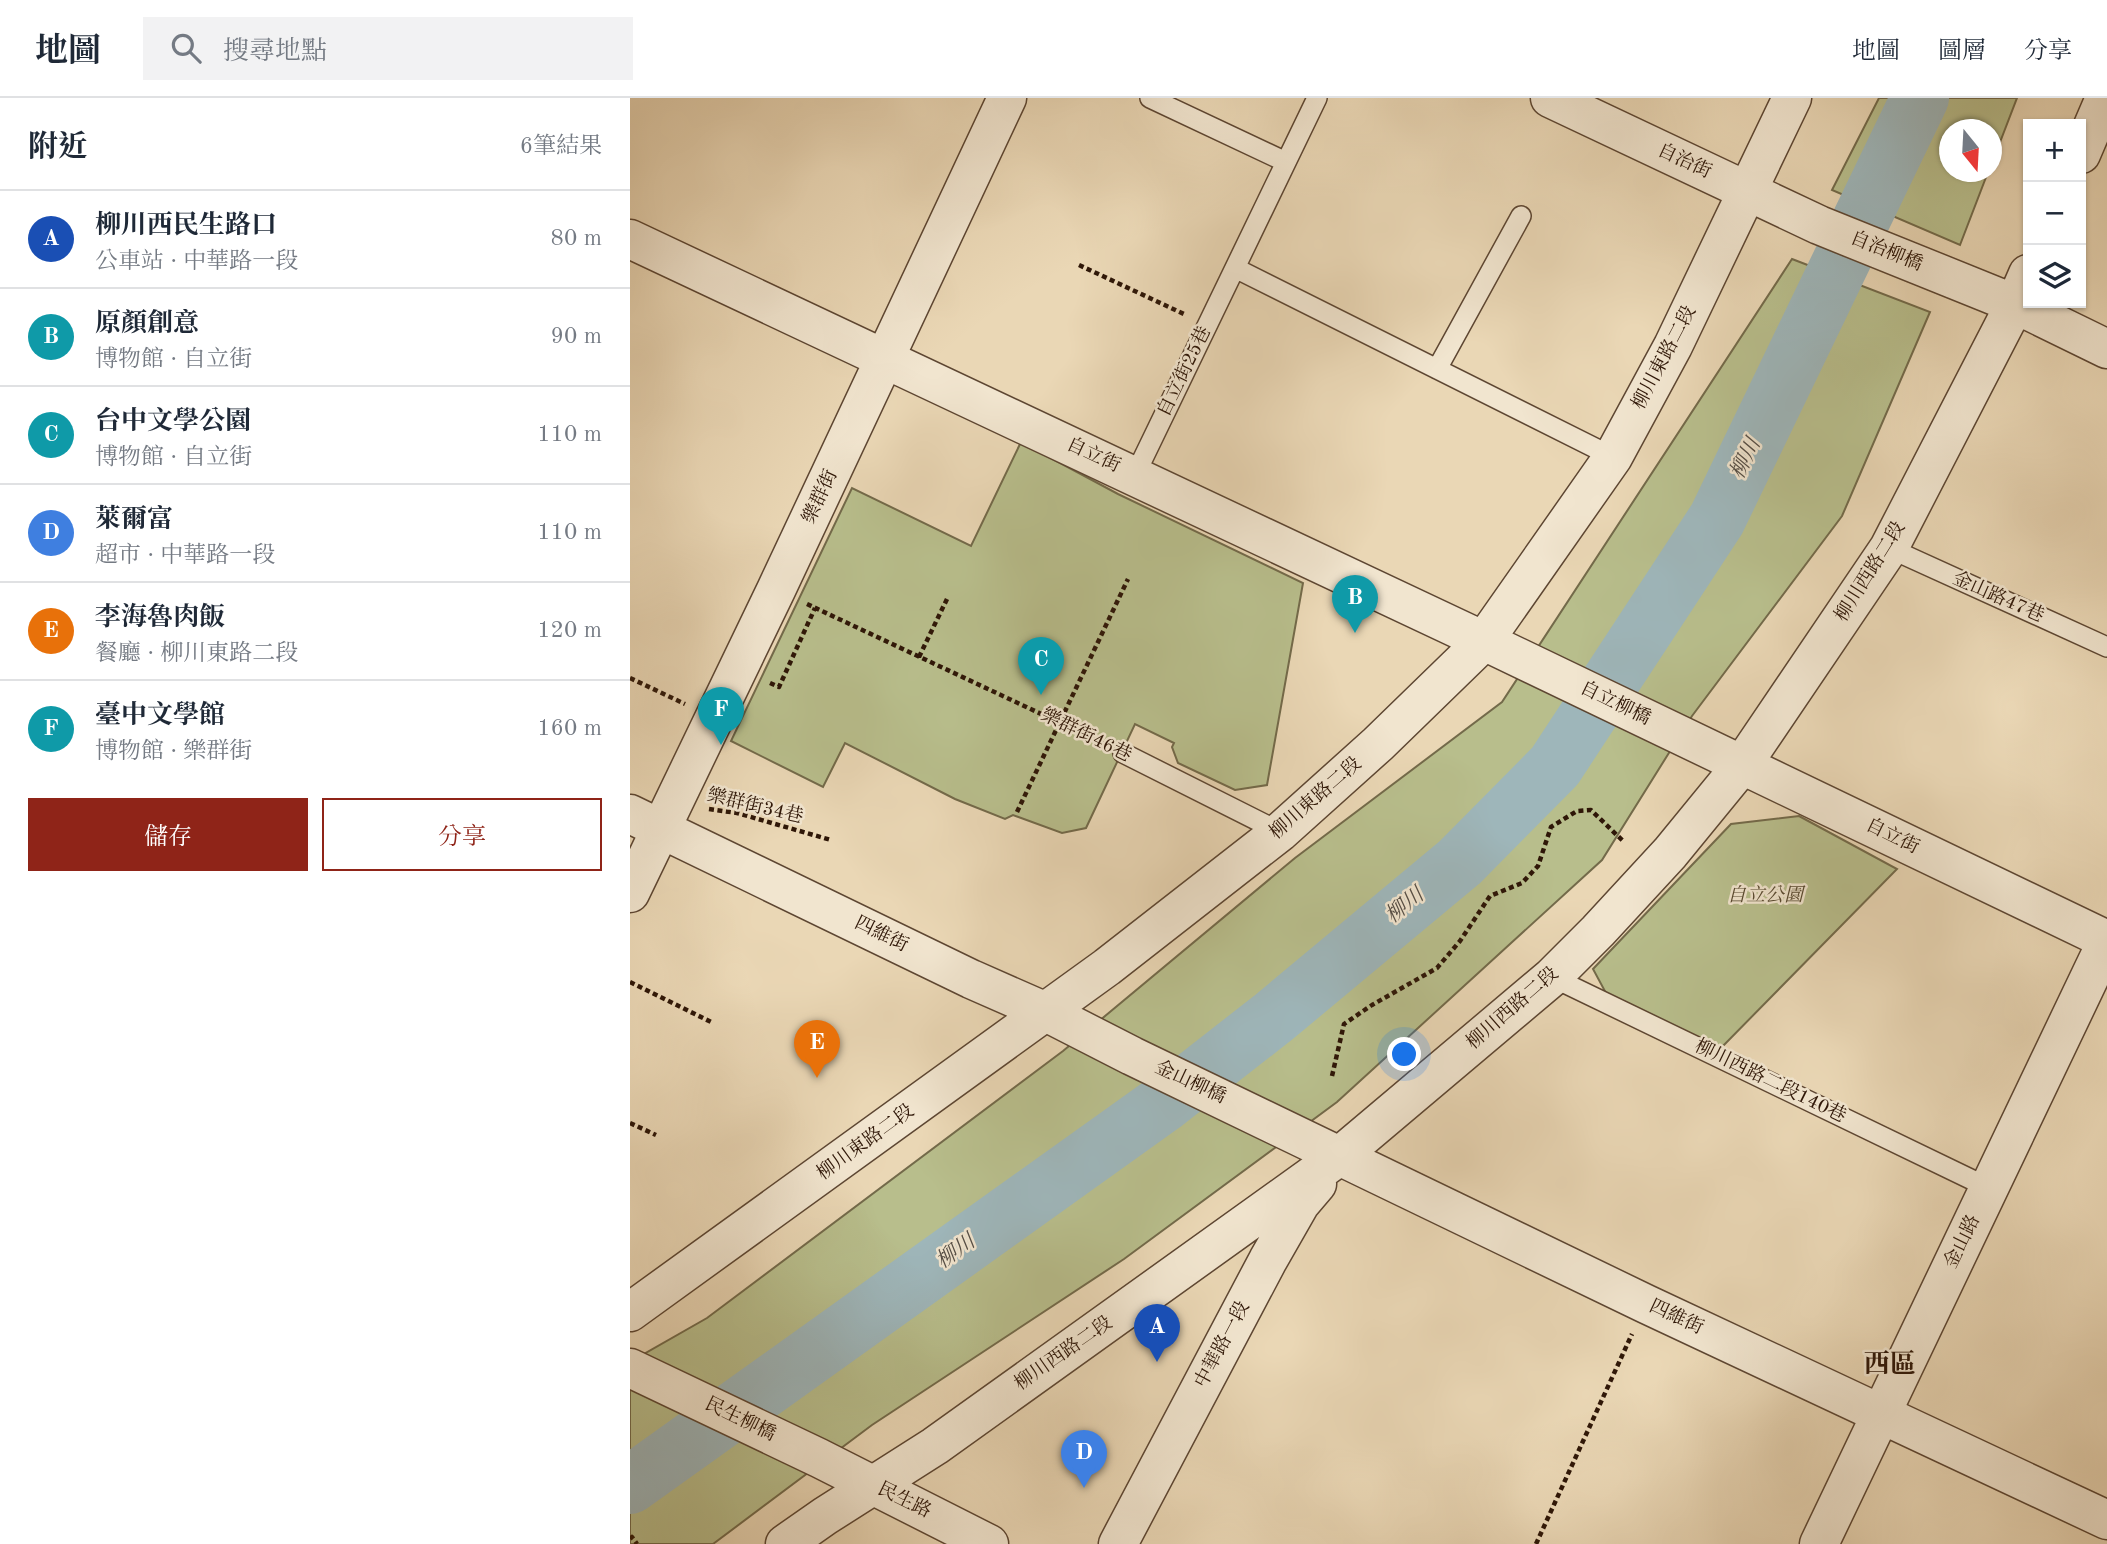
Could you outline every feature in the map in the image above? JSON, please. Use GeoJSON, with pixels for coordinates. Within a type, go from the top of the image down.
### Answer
{"type":"FeatureCollection","features":[{"type":"Feature","properties":{"kind":"street","name":"樂群街"},"geometry":{"type":"LineString","coordinates":[[630,893],[655,816],[714,718],[886,359],[1007,98]]}},
{"type":"Feature","properties":{"kind":"street","name":"自治街"},"geometry":{"type":"LineString","coordinates":[[1550,98],[1819,225]]}},
{"type":"Feature","properties":{"kind":"street","name":"柳川東路二段"},"geometry":{"type":"LineString","coordinates":[[630,1312],[1107,967],[1280,832],[1378,744],[1484,641],[1613,457],[1673,346],[1792,98]]}},
{"type":"Feature","properties":{"kind":"street"},"geometry":{"type":"LineString","coordinates":[[2086,142],[2105,98]]}},
{"type":"Feature","properties":{"kind":"street","name":"自治柳橋"},"geometry":{"type":"LineString","coordinates":[[1819,225],[1953,278],[2022,289]]}},
{"type":"Feature","properties":{"kind":"street","name":"自立街"},"geometry":{"type":"LineString","coordinates":[[630,239],[1554,674]]}},
{"type":"Feature","properties":{"kind":"street"},"geometry":{"type":"LineString","coordinates":[[2022,289],[2107,349]]}},
{"type":"Feature","properties":{"kind":"street","name":"柳川西路二段"},"geometry":{"type":"LineString","coordinates":[[785,1544],[992,1405],[1340,1155],[1552,977],[1670,853],[1742,765],[1889,548],[2022,289]]}},
{"type":"Feature","properties":{"kind":"street","name":"自立柳橋"},"geometry":{"type":"LineString","coordinates":[[1554,674],[1676,734]]}},
{"type":"Feature","properties":{"kind":"street","name":"自立街"},"geometry":{"type":"LineString","coordinates":[[1676,734],[2107,941]]}},
{"type":"Feature","properties":{"kind":"street","name":"四維街"},"geometry":{"type":"LineString","coordinates":[[655,816],[971,979],[1046,1012],[1132,1056]]}},
{"type":"Feature","properties":{"kind":"street","name":"金山路"},"geometry":{"type":"LineString","coordinates":[[1819,1544],[2107,941]]}},
{"type":"Feature","properties":{"kind":"street","name":"金山柳橋"},"geometry":{"type":"LineString","coordinates":[[1132,1056],[1248,1111]]}},
{"type":"Feature","properties":{"kind":"street","name":"四維街"},"geometry":{"type":"LineString","coordinates":[[1248,1111],[1646,1304],[2107,1520]]}},
{"type":"Feature","properties":{"kind":"street","name":"中華路一段"},"geometry":{"type":"LineString","coordinates":[[1118,1544],[1268,1260],[1300,1204],[1340,1155]]}},
{"type":"Feature","properties":{"kind":"street","name":"民生柳橋"},"geometry":{"type":"LineString","coordinates":[[645,1375],[819,1458]]}},
{"type":"Feature","properties":{"kind":"street","name":"民生路"},"geometry":{"type":"LineString","coordinates":[[819,1458],[989,1544]]}},
{"type":"Feature","properties":{"kind":"lane"},"geometry":{"type":"LineString","coordinates":[[1150,98],[1286,162]]}},
{"type":"Feature","properties":{"kind":"lane","name":"自立街25巷"},"geometry":{"type":"LineString","coordinates":[[1135,475],[1317,98]]}},
{"type":"Feature","properties":{"kind":"lane"},"geometry":{"type":"LineString","coordinates":[[1437,369],[1521,216]]}},
{"type":"Feature","properties":{"kind":"lane"},"geometry":{"type":"LineString","coordinates":[[1235,268],[1613,457]]}},
{"type":"Feature","properties":{"kind":"lane","name":"金山路47巷"},"geometry":{"type":"LineString","coordinates":[[1889,548],[2107,648]]}},
{"type":"Feature","properties":{"kind":"lane","name":"樂群街46巷"},"geometry":{"type":"LineString","coordinates":[[1123,753],[1280,832]]}},
{"type":"Feature","properties":{"kind":"lane","name":"柳川西路二段140巷"},"geometry":{"type":"LineString","coordinates":[[1552,977],[1989,1188]]}},
{"type":"Feature","properties":{"kind":"path"},"geometry":{"type":"LineString","coordinates":[[1079,265],[1207,325]]}},
{"type":"Feature","properties":{"kind":"path"},"geometry":{"type":"LineString","coordinates":[[1017,812],[1128,579]]}},
{"type":"Feature","properties":{"kind":"path","name":"樂群街46巷"},"geometry":{"type":"LineString","coordinates":[[776,590],[1123,753]]}},
{"type":"Feature","properties":{"kind":"path"},"geometry":{"type":"LineString","coordinates":[[919,657],[947,599]]}},
{"type":"Feature","properties":{"kind":"path"},"geometry":{"type":"LineString","coordinates":[[630,678],[714,718]]}},
{"type":"Feature","properties":{"kind":"path"},"geometry":{"type":"LineString","coordinates":[[1332,1076],[1344,1024],[1437,968],[1460,942],[1490,896],[1522,883],[1538,866],[1551,827],[1577,811],[1591,810],[1623,841]]}},
{"type":"Feature","properties":{"kind":"path","name":"樂群街34巷"},"geometry":{"type":"LineString","coordinates":[[655,816],[737,813],[831,840]]}},
{"type":"Feature","properties":{"kind":"path"},"geometry":{"type":"LineString","coordinates":[[630,982],[711,1021]]}},
{"type":"Feature","properties":{"kind":"path"},"geometry":{"type":"LineString","coordinates":[[630,1123],[656,1135]]}},
{"type":"Feature","properties":{"kind":"path"},"geometry":{"type":"LineString","coordinates":[[1536,1544],[1646,1304]]}},
{"type":"Feature","properties":{"kind":"path"},"geometry":{"type":"LineString","coordinates":[[630,1539],[632,1537],[638,1544]]}},
{"type":"Feature","properties":{"kind":"green space"},"geometry":{"type":"Polygon","coordinates":[[[1879,98],[2017,98],[2002,137],[2002,119],[1939,119],[1939,182],[1984,182],[1960,245],[1832,190],[1879,98]]]}},
{"type":"Feature","properties":{"kind":"green space"},"geometry":{"type":"Polygon","coordinates":[[[1792,259],[1930,312],[1842,516],[1692,716],[1602,860],[1337,1102],[1124,1259],[872,1425],[713,1544],[630,1544],[630,1362],[707,1318],[1063,1051],[1295,858],[1502,702],[1792,259]]]}},
{"type":"Feature","properties":{"kind":"green space"},"geometry":{"type":"Polygon","coordinates":[[[1021,442],[1118,494],[1303,583],[1267,785],[1235,790],[1178,763],[1172,747],[1174,743],[1135,724],[1086,828],[1062,833],[1013,815],[1005,819],[955,799],[845,743],[823,787],[731,741],[852,488],[971,546],[1021,442]]]}},
{"type":"Feature","properties":{"kind":"green space","name":"自立公園"},"geometry":{"type":"Polygon","coordinates":[[[1799,816],[1897,869],[1720,1049],[1607,995],[1593,969],[1731,824],[1799,816]]]}},
{"type":"Feature","properties":{"kind":"waterway","name":"柳川"},"geometry":{"type":"LineString","coordinates":[[630,1485],[1164,1103],[1274,1017],[1460,862],[1555,766],[1717,519],[1920,98]]}},
{"type":"Feature","properties":{"kind":"place","name":"原顏創意"},"geometry":{"type":"Point","coordinates":[1355,633]}},
{"type":"Feature","properties":{"kind":"place","name":"台中文學公園"},"geometry":{"type":"Point","coordinates":[1041,695]}},
{"type":"Feature","properties":{"kind":"place","name":"臺中文學館"},"geometry":{"type":"Point","coordinates":[721,745]}},
{"type":"Feature","properties":{"kind":"place","name":"李海魯肉飯"},"geometry":{"type":"Point","coordinates":[817,1078]}},
{"type":"Feature","properties":{"kind":"place","name":"柳川西民生路口"},"geometry":{"type":"Point","coordinates":[1157,1362]}},
{"type":"Feature","properties":{"kind":"place","name":"萊爾富"},"geometry":{"type":"Point","coordinates":[1084,1488]}},
{"type":"Feature","properties":{"kind":"district","name":"西區"},"geometry":{"type":"Point","coordinates":[1890,1365]}}]}
